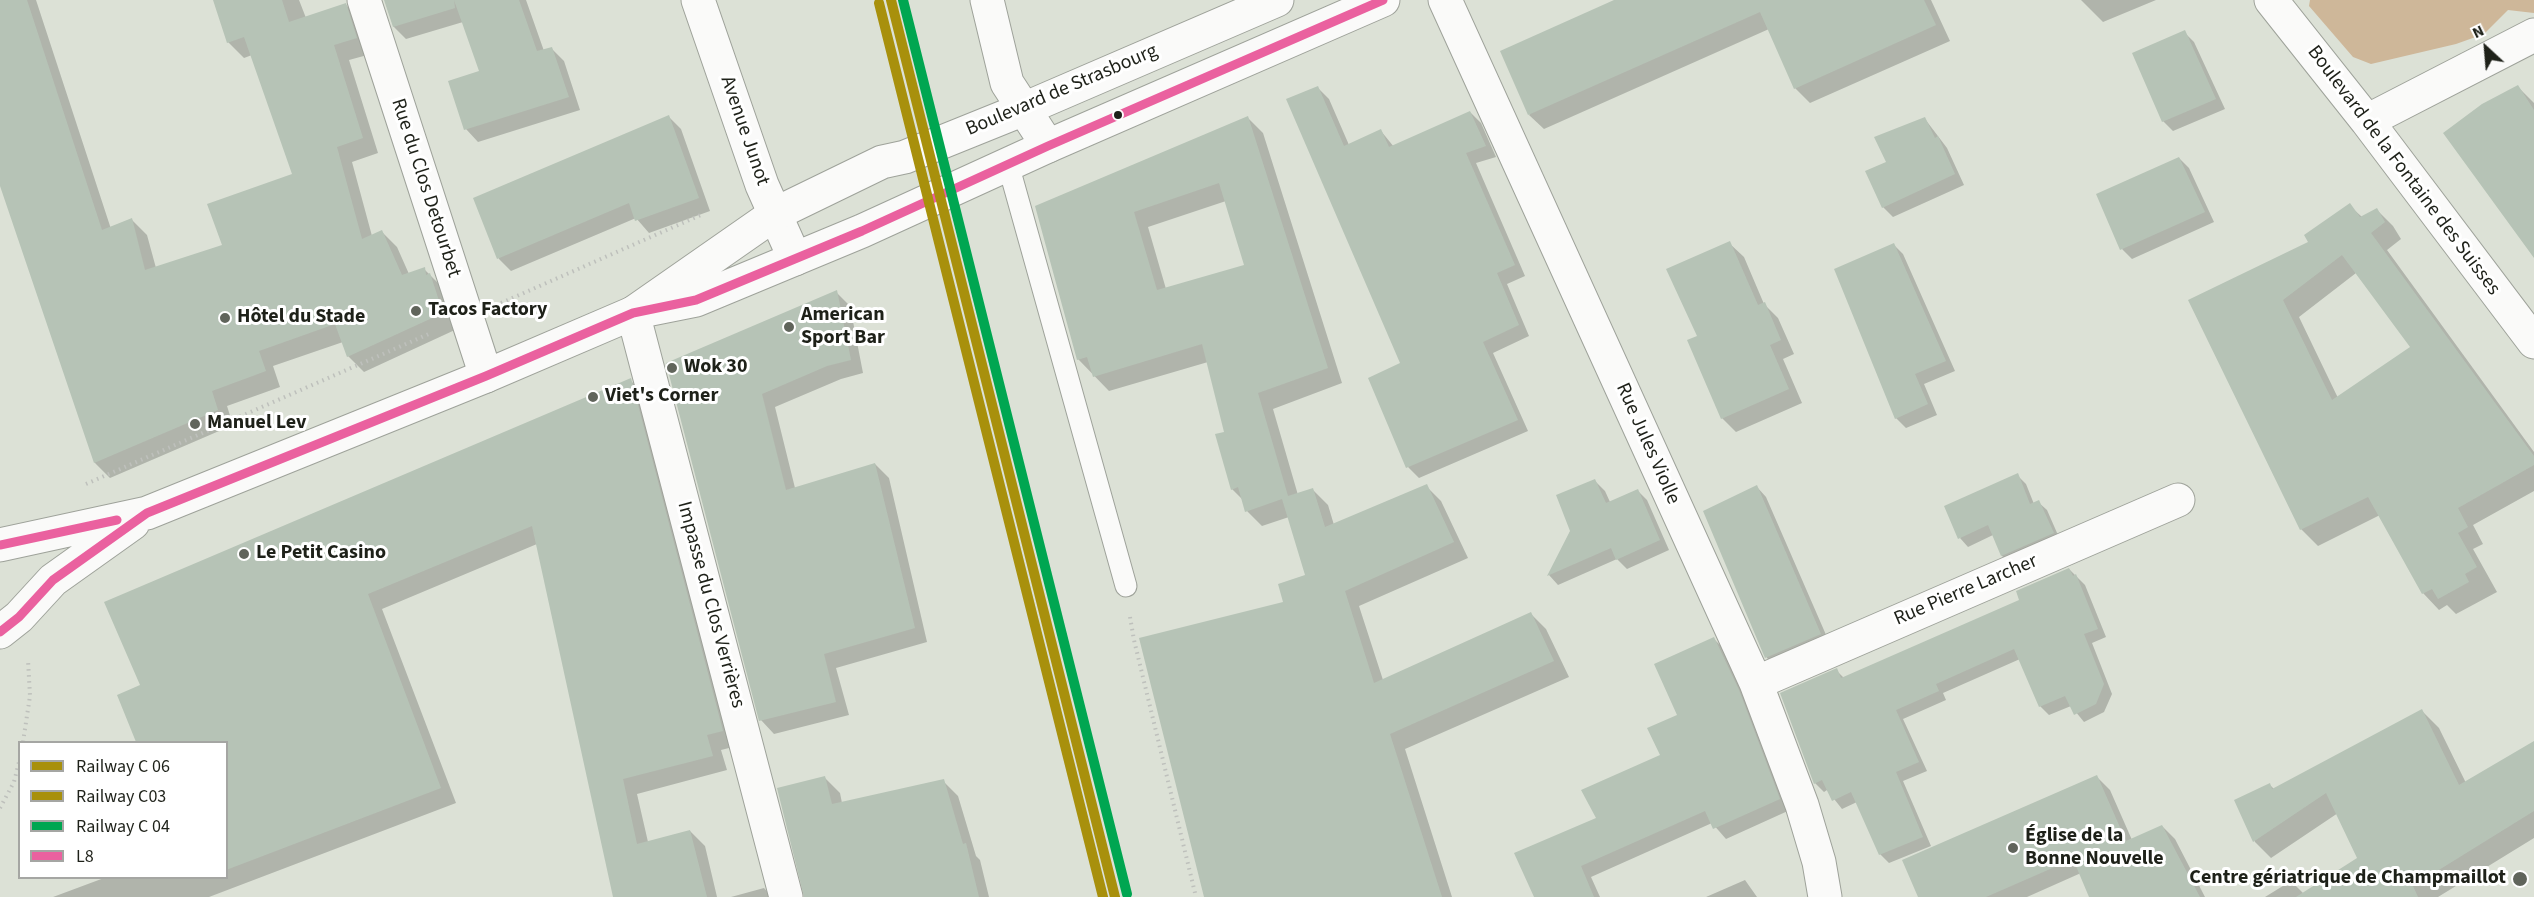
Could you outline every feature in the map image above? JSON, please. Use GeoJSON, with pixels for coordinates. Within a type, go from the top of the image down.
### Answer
{"type":"FeatureCollection","features":[{"type":"Feature","properties":{"kind":"street","name":"Rue du Clos Detourbet"},"geometry":{"type":"LineString","coordinates":[[364,0],[486,376]]}},
{"type":"Feature","properties":{"kind":"street","name":"Avenue Junot"},"geometry":{"type":"LineString","coordinates":[[698,0],[762,185],[795,259]]}},
{"type":"Feature","properties":{"kind":"street"},"geometry":{"type":"LineString","coordinates":[[987,0],[1007,83],[1048,146]]}},
{"type":"Feature","properties":{"kind":"street","name":"Boulevard de Strasbourg"},"geometry":{"type":"LineString","coordinates":[[633,313],[775,214],[882,162],[905,157],[1024,109],[1277,0]]}},
{"type":"Feature","properties":{"kind":"street","name":"Boulevard de Strasbourg"},"geometry":{"type":"LineString","coordinates":[[147,513],[486,376],[633,313],[696,300],[795,259],[1383,0]]}},
{"type":"Feature","properties":{"kind":"street","name":"Rue Jules Violle"},"geometry":{"type":"LineString","coordinates":[[1445,0],[1756,683],[1802,805],[1819,862],[1825,897]]}},
{"type":"Feature","properties":{"kind":"street","name":"Boulevard de la Fontaine des Suisses"},"geometry":{"type":"LineString","coordinates":[[2271,0],[2367,121],[2534,342]]}},
{"type":"Feature","properties":{"kind":"street"},"geometry":{"type":"LineString","coordinates":[[2367,121],[2534,35]]}},
{"type":"Feature","properties":{"kind":"street","name":"Impasse du Clos Verrières"},"geometry":{"type":"LineString","coordinates":[[633,313],[786,897]]}},
{"type":"Feature","properties":{"kind":"street","name":"Rue Pierre Larcher"},"geometry":{"type":"LineString","coordinates":[[1756,683],[2178,500]]}},
{"type":"Feature","properties":{"kind":"street"},"geometry":{"type":"LineString","coordinates":[[0,545],[147,513]]}},
{"type":"Feature","properties":{"kind":"street"},"geometry":{"type":"LineString","coordinates":[[0,632],[20,617],[53,580],[147,513]]}},
{"type":"Feature","properties":{"kind":"lane"},"geometry":{"type":"LineString","coordinates":[[1008,164],[1126,586]]}},
{"type":"Feature","properties":{"kind":"path"},"geometry":{"type":"LineString","coordinates":[[78,488],[713,209]]}},
{"type":"Feature","properties":{"kind":"path"},"geometry":{"type":"LineString","coordinates":[[1126,586],[1134,640],[1196,897]]}},
{"type":"Feature","properties":{"kind":"path"},"geometry":{"type":"LineString","coordinates":[[0,808],[14,782],[18,766]]}},
{"type":"Feature","properties":{"kind":"shaded area"},"geometry":{"type":"Polygon","coordinates":[[[2310,0],[2534,0],[2534,13],[2508,10],[2484,34],[2456,44],[2371,64],[2353,57],[2309,6],[2310,0]]]}},
{"type":"Feature","properties":{"kind":"building"},"geometry":{"type":"Polygon","coordinates":[[[0,0],[27,0],[102,230],[132,218],[145,270],[222,245],[207,204],[292,174],[244,37],[227,43],[213,0],[282,0],[289,22],[346,3],[357,38],[334,45],[363,138],[337,147],[362,239],[382,230],[402,275],[425,267],[426,275],[430,273],[443,313],[347,357],[335,324],[259,351],[266,371],[212,391],[218,410],[94,463],[0,186],[0,0]]]}},
{"type":"Feature","properties":{"kind":"building"},"geometry":{"type":"Polygon","coordinates":[[[384,0],[454,0],[455,8],[393,27],[384,0]]]}},
{"type":"Feature","properties":{"kind":"building"},"geometry":{"type":"Polygon","coordinates":[[[454,0],[519,0],[537,51],[552,47],[569,97],[464,130],[448,81],[479,71],[454,0]]]}},
{"type":"Feature","properties":{"kind":"building"},"geometry":{"type":"Polygon","coordinates":[[[1614,0],[1924,0],[1936,25],[1794,89],[1760,12],[1528,115],[1500,51],[1614,0]]]}},
{"type":"Feature","properties":{"kind":"building"},"geometry":{"type":"Polygon","coordinates":[[[2185,30],[2216,99],[2162,122],[2132,53],[2185,30]]]}},
{"type":"Feature","properties":{"kind":"building"},"geometry":{"type":"Polygon","coordinates":[[[2518,85],[2534,110],[2534,258],[2443,133],[2482,104],[2518,85]]]}},
{"type":"Feature","properties":{"kind":"building"},"geometry":{"type":"Polygon","coordinates":[[[1318,86],[1344,146],[1381,129],[1389,147],[1470,111],[1486,146],[1466,153],[1515,265],[1497,273],[1519,325],[1483,342],[1518,420],[1406,468],[1368,378],[1400,363],[1286,99],[1318,86]]]}},
{"type":"Feature","properties":{"kind":"building"},"geometry":{"type":"Polygon","coordinates":[[[669,115],[699,198],[635,221],[629,203],[497,259],[473,198],[669,115]]]}},
{"type":"Feature","properties":{"kind":"building"},"geometry":{"type":"Polygon","coordinates":[[[1248,116],[1328,368],[1258,393],[1288,496],[1313,488],[1325,527],[1427,484],[1454,542],[1345,591],[1374,683],[1531,612],[1554,661],[1390,734],[1442,897],[1204,897],[1139,638],[1283,602],[1278,584],[1305,575],[1282,499],[1245,512],[1238,487],[1231,490],[1215,434],[1224,432],[1202,344],[1093,377],[1087,357],[1077,360],[1035,206],[1248,116]],[[1219,183],[1134,212],[1157,290],[1244,265],[1219,183]]]}},
{"type":"Feature","properties":{"kind":"building"},"geometry":{"type":"Polygon","coordinates":[[[1925,117],[1935,138],[1938,136],[1955,174],[1882,208],[1865,171],[1886,162],[1874,137],[1925,117]]]}},
{"type":"Feature","properties":{"kind":"building"},"geometry":{"type":"Polygon","coordinates":[[[2179,157],[2205,212],[2120,250],[2096,194],[2179,157]]]}},
{"type":"Feature","properties":{"kind":"building"},"geometry":{"type":"Polygon","coordinates":[[[2350,203],[2360,217],[2377,208],[2385,222],[2371,233],[2534,456],[2534,465],[2458,508],[2468,527],[2458,533],[2477,567],[2465,574],[2469,582],[2438,599],[2432,589],[2422,594],[2368,497],[2300,530],[2188,300],[2308,242],[2304,235],[2350,203]],[[2342,255],[2283,300],[2332,400],[2410,347],[2342,255]]]}},
{"type":"Feature","properties":{"kind":"building"},"geometry":{"type":"Polygon","coordinates":[[[1730,241],[1758,305],[1765,302],[1781,340],[1770,345],[1789,389],[1721,419],[1687,340],[1697,336],[1666,269],[1730,241]]]}},
{"type":"Feature","properties":{"kind":"building"},"geometry":{"type":"Polygon","coordinates":[[[1894,243],[1946,361],[1915,374],[1928,404],[1895,419],[1834,269],[1894,243]]]}},
{"type":"Feature","properties":{"kind":"building"},"geometry":{"type":"Polygon","coordinates":[[[837,290],[851,360],[827,366],[762,394],[786,490],[875,463],[915,628],[824,654],[836,702],[759,721],[666,363],[837,290]]]}},
{"type":"Feature","properties":{"kind":"building"},"geometry":{"type":"Polygon","coordinates":[[[631,378],[723,731],[707,735],[713,756],[623,779],[637,844],[690,830],[707,897],[613,897],[532,526],[368,594],[441,788],[228,869],[228,741],[136,741],[117,695],[140,685],[104,602],[631,378]]]}},
{"type":"Feature","properties":{"kind":"building"},"geometry":{"type":"Polygon","coordinates":[[[2018,473],[2030,504],[2039,500],[2054,533],[2001,556],[1988,525],[1958,539],[1944,506],[2018,473]]]}},
{"type":"Feature","properties":{"kind":"building"},"geometry":{"type":"Polygon","coordinates":[[[1595,479],[1606,503],[1638,489],[1660,540],[1616,560],[1611,548],[1547,576],[1570,531],[1556,495],[1595,479]]]}},
{"type":"Feature","properties":{"kind":"building"},"geometry":{"type":"Polygon","coordinates":[[[1757,485],[1821,634],[1765,658],[1703,511],[1757,485]]]}},
{"type":"Feature","properties":{"kind":"building"},"geometry":{"type":"Polygon","coordinates":[[[2069,568],[2073,576],[2076,574],[2098,629],[2084,634],[2104,684],[2096,704],[2074,715],[2065,696],[2039,707],[2014,649],[1936,684],[1939,691],[1896,710],[1919,762],[1896,772],[1923,837],[1879,855],[1851,792],[1832,801],[1822,780],[1814,784],[1780,693],[1837,668],[1841,678],[2019,600],[2016,591],[2069,568]]]}},
{"type":"Feature","properties":{"kind":"building"},"geometry":{"type":"Polygon","coordinates":[[[1714,637],[1739,690],[1780,799],[1713,829],[1705,811],[1581,866],[1594,897],[1534,897],[1514,853],[1596,818],[1581,790],[1660,755],[1647,728],[1677,715],[1654,664],[1714,637]]]}},
{"type":"Feature","properties":{"kind":"building"},"geometry":{"type":"Polygon","coordinates":[[[2422,709],[2459,785],[2534,741],[2534,811],[2413,886],[2418,897],[2296,897],[2357,858],[2326,793],[2253,842],[2234,800],[2270,783],[2272,789],[2422,709]]]}},
{"type":"Feature","properties":{"kind":"building","name":"Église de la Bonne Nouvelle"},"geometry":{"type":"Polygon","coordinates":[[[2097,775],[2126,841],[2162,825],[2200,897],[2089,897],[2073,859],[1986,897],[1918,897],[1902,860],[2097,775]]]}},
{"type":"Feature","properties":{"kind":"building"},"geometry":{"type":"Polygon","coordinates":[[[825,776],[832,804],[944,779],[963,844],[966,843],[979,897],[804,897],[777,788],[825,776]]]}},
{"type":"Feature","properties":{"kind":"transit line"},"geometry":{"type":"LineString","coordinates":[[891,0],[1115,897]]}},
{"type":"Feature","properties":{"kind":"transit line"},"geometry":{"type":"LineString","coordinates":[[903,0],[1127,894]]}},
{"type":"Feature","properties":{"kind":"transit line","name":"L8"},"geometry":{"type":"LineString","coordinates":[[0,632],[19,617],[53,580],[147,513],[486,376],[633,313],[696,300],[862,231],[1048,146],[1383,0]]}},
{"type":"Feature","properties":{"kind":"transit line","name":"L8"},"geometry":{"type":"LineString","coordinates":[[0,545],[117,520]]}},
{"type":"Feature","properties":{"kind":"rail line","name":"C03"},"geometry":{"type":"LineString","coordinates":[[879,3],[1103,897]]}},
{"type":"Feature","properties":{"kind":"place","name":"Tacos Factory"},"geometry":{"type":"Point","coordinates":[416,311]}},
{"type":"Feature","properties":{"kind":"place","name":"Hôtel du Stade"},"geometry":{"type":"Point","coordinates":[225,318]}},
{"type":"Feature","properties":{"kind":"place","name":"American Sport Bar"},"geometry":{"type":"Point","coordinates":[789,327]}},
{"type":"Feature","properties":{"kind":"place","name":"Wok 30"},"geometry":{"type":"Point","coordinates":[672,368]}},
{"type":"Feature","properties":{"kind":"place","name":"Viet's Corner"},"geometry":{"type":"Point","coordinates":[593,397]}},
{"type":"Feature","properties":{"kind":"place","name":"Manuel Lev"},"geometry":{"type":"Point","coordinates":[195,424]}},
{"type":"Feature","properties":{"kind":"place","name":"Le Petit Casino"},"geometry":{"type":"Point","coordinates":[244,554]}},
{"type":"Feature","properties":{"kind":"place","name":"Église de la Bonne Nouvelle"},"geometry":{"type":"Point","coordinates":[2013,848]}},
{"type":"Feature","properties":{"kind":"place","name":"Centre gériatrique de Champmaillot"},"geometry":{"type":"Point","coordinates":[2520,879]}}]}
